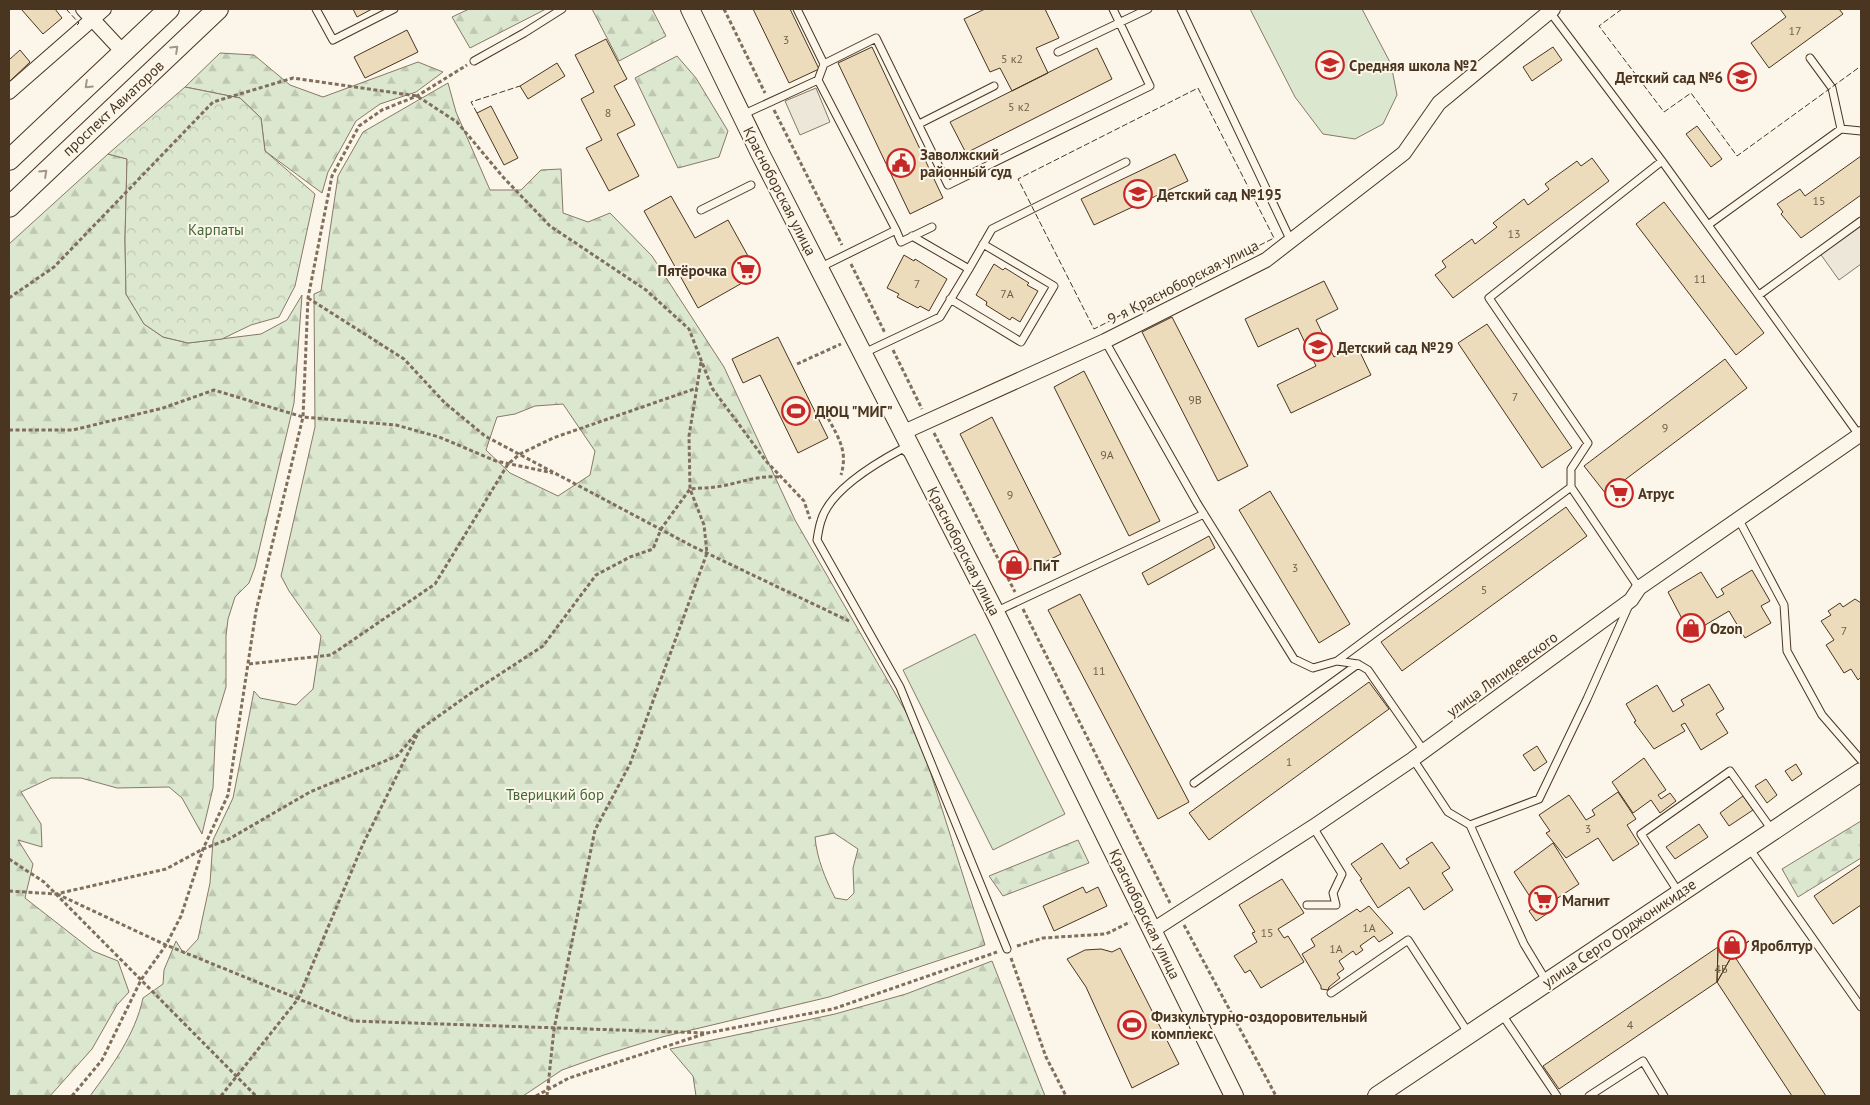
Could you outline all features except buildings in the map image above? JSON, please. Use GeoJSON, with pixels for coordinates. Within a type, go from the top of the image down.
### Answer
{"type":"FeatureCollection","features":[{"type":"Feature","properties":{"kind":"main road"},"geometry":{"type":"LineString","coordinates":[[9,160],[169,9]]}},
{"type":"Feature","properties":{"kind":"main road","name":"проспект Авиаторов"},"geometry":{"type":"LineString","coordinates":[[9,207],[218,9]]}},
{"type":"Feature","properties":{"kind":"street"},"geometry":{"type":"LineString","coordinates":[[9,92],[88,14],[104,9]]}},
{"type":"Feature","properties":{"kind":"street","name":"Красноборская улица"},"geometry":{"type":"LineString","coordinates":[[690,9],[819,268],[952,526],[1234,1096]]}},
{"type":"Feature","properties":{"kind":"street","name":"9-я Красноборская улица"},"geometry":{"type":"LineString","coordinates":[[904,432],[1105,341],[1266,260],[1290,239],[1404,153],[1439,103],[1552,10]]}},
{"type":"Feature","properties":{"kind":"street"},"geometry":{"type":"LineString","coordinates":[[88,14],[123,52]]}},
{"type":"Feature","properties":{"kind":"street","name":"улица Ляпидевского"},"geometry":{"type":"LineString","coordinates":[[1153,930],[1313,827],[1418,755],[1631,600],[1639,588],[1860,434]]}},
{"type":"Feature","properties":{"kind":"street","name":"улица Серго Орджоникидзе"},"geometry":{"type":"LineString","coordinates":[[1377,1096],[1861,772]]}},
{"type":"Feature","properties":{"kind":"lane"},"geometry":{"type":"LineString","coordinates":[[316,9],[334,40],[394,9]]}},
{"type":"Feature","properties":{"kind":"lane"},"geometry":{"type":"LineString","coordinates":[[474,61],[562,9]]}},
{"type":"Feature","properties":{"kind":"lane"},"geometry":{"type":"LineString","coordinates":[[797,9],[824,64]]}},
{"type":"Feature","properties":{"kind":"lane"},"geometry":{"type":"LineString","coordinates":[[742,115],[818,80],[824,64],[876,38],[948,185],[1150,86],[1113,9]]}},
{"type":"Feature","properties":{"kind":"lane"},"geometry":{"type":"LineString","coordinates":[[1058,52],[1148,9]]}},
{"type":"Feature","properties":{"kind":"lane"},"geometry":{"type":"LineString","coordinates":[[1181,9],[1290,239]]}},
{"type":"Feature","properties":{"kind":"lane"},"geometry":{"type":"LineString","coordinates":[[1552,10],[1860,434]]}},
{"type":"Feature","properties":{"kind":"lane"},"geometry":{"type":"LineString","coordinates":[[1810,58],[1832,88],[1841,129]]}},
{"type":"Feature","properties":{"kind":"lane"},"geometry":{"type":"LineString","coordinates":[[818,80],[901,242],[932,227]]}},
{"type":"Feature","properties":{"kind":"lane"},"geometry":{"type":"LineString","coordinates":[[918,124],[994,86]]}},
{"type":"Feature","properties":{"kind":"lane"},"geometry":{"type":"LineString","coordinates":[[1708,225],[1841,129],[1861,130]]}},
{"type":"Feature","properties":{"kind":"lane"},"geometry":{"type":"LineString","coordinates":[[1639,588],[1571,487],[1571,469],[1588,443],[1489,298],[1662,160]]}},
{"type":"Feature","properties":{"kind":"lane"},"geometry":{"type":"LineString","coordinates":[[864,354],[940,317],[992,229],[1126,162]]}},
{"type":"Feature","properties":{"kind":"lane"},"geometry":{"type":"LineString","coordinates":[[701,210],[751,185]]}},
{"type":"Feature","properties":{"kind":"lane"},"geometry":{"type":"LineString","coordinates":[[1759,295],[1861,221]]}},
{"type":"Feature","properties":{"kind":"lane"},"geometry":{"type":"LineString","coordinates":[[819,268],[896,230]]}},
{"type":"Feature","properties":{"kind":"lane"},"geometry":{"type":"LineString","coordinates":[[912,236],[968,269]]}},
{"type":"Feature","properties":{"kind":"lane"},"geometry":{"type":"LineString","coordinates":[[950,299],[1021,342],[1054,286],[983,244]]}},
{"type":"Feature","properties":{"kind":"lane"},"geometry":{"type":"LineString","coordinates":[[1105,341],[1204,514],[1294,659],[1313,668],[1337,661],[1571,487]]}},
{"type":"Feature","properties":{"kind":"lane"},"geometry":{"type":"LineString","coordinates":[[952,526],[942,520],[907,451],[902,450],[854,480],[831,502],[821,520],[818,540],[900,687],[1007,948]]}},
{"type":"Feature","properties":{"kind":"lane"},"geometry":{"type":"LineString","coordinates":[[995,612],[1204,514]]}},
{"type":"Feature","properties":{"kind":"lane"},"geometry":{"type":"LineString","coordinates":[[1739,520],[1784,605],[1787,651],[1822,715],[1861,760]]}},
{"type":"Feature","properties":{"kind":"lane"},"geometry":{"type":"LineString","coordinates":[[1470,825],[1539,799],[1587,699],[1631,600]]}},
{"type":"Feature","properties":{"kind":"lane"},"geometry":{"type":"LineString","coordinates":[[1337,661],[1358,664],[1368,670],[1418,755],[1448,812],[1470,825],[1524,944],[1547,982]]}},
{"type":"Feature","properties":{"kind":"lane"},"geometry":{"type":"LineString","coordinates":[[1194,783],[1358,664]]}},
{"type":"Feature","properties":{"kind":"lane"},"geometry":{"type":"LineString","coordinates":[[1679,893],[1641,834],[1730,771],[1772,830]]}},
{"type":"Feature","properties":{"kind":"lane"},"geometry":{"type":"LineString","coordinates":[[1307,905],[1336,905],[1333,893],[1342,874],[1313,827]]}},
{"type":"Feature","properties":{"kind":"lane"},"geometry":{"type":"LineString","coordinates":[[1748,846],[1861,1007]]}},
{"type":"Feature","properties":{"kind":"lane"},"geometry":{"type":"LineString","coordinates":[[1331,993],[1408,940],[1469,1034]]}},
{"type":"Feature","properties":{"kind":"lane"},"geometry":{"type":"LineString","coordinates":[[1500,1013],[1557,1096]]}},
{"type":"Feature","properties":{"kind":"lane"},"geometry":{"type":"LineString","coordinates":[[1589,1096],[1643,1061],[1664,1096]]}},
{"type":"Feature","properties":{"kind":"path"},"geometry":{"type":"LineString","coordinates":[[724,9],[928,422],[1169,902],[1178,914],[1276,1096]]}},
{"type":"Feature","properties":{"kind":"path"},"geometry":{"type":"LineString","coordinates":[[72,1096],[102,1060],[141,980],[166,944],[181,916],[202,849],[228,795],[256,611],[303,417],[308,298],[332,176],[359,126],[382,110],[416,96],[474,61]]}},
{"type":"Feature","properties":{"kind":"path"},"geometry":{"type":"LineString","coordinates":[[9,298],[54,266],[213,102],[294,78],[416,96],[457,122],[503,177],[550,226],[646,290],[689,329],[712,388],[766,462],[804,501],[818,540]]}},
{"type":"Feature","properties":{"kind":"path"},"geometry":{"type":"LineString","coordinates":[[308,298],[404,359],[445,403],[485,436],[707,553],[866,629]]}},
{"type":"Feature","properties":{"kind":"path"},"geometry":{"type":"LineString","coordinates":[[797,364],[856,338]]}},
{"type":"Feature","properties":{"kind":"path"},"geometry":{"type":"LineString","coordinates":[[547,1096],[554,1029],[595,830],[630,764],[707,553],[704,525],[690,489],[689,436],[702,361]]}},
{"type":"Feature","properties":{"kind":"path"},"geometry":{"type":"LineString","coordinates":[[248,664],[331,655],[434,584],[508,464],[520,454],[553,438],[698,388]]}},
{"type":"Feature","properties":{"kind":"path"},"geometry":{"type":"LineString","coordinates":[[9,430],[73,430],[163,408],[214,390],[303,417],[396,425],[439,437],[496,462],[559,474]]}},
{"type":"Feature","properties":{"kind":"path"},"geometry":{"type":"LineString","coordinates":[[828,418],[840,441],[845,460],[831,502]]}},
{"type":"Feature","properties":{"kind":"path"},"geometry":{"type":"LineString","coordinates":[[9,892],[56,894],[166,869],[202,849],[229,839],[310,792],[397,756],[419,730],[470,693],[543,646],[596,575],[630,556],[653,549],[661,529],[690,489],[720,486],[756,478],[773,476],[781,478]]}},
{"type":"Feature","properties":{"kind":"path"},"geometry":{"type":"LineString","coordinates":[[221,1096],[298,999],[363,844],[419,730]]}},
{"type":"Feature","properties":{"kind":"path"},"geometry":{"type":"LineString","coordinates":[[9,859],[44,882],[256,1096]]}},
{"type":"Feature","properties":{"kind":"path"},"geometry":{"type":"LineString","coordinates":[[56,894],[166,944],[353,1021],[707,1034]]}},
{"type":"Feature","properties":{"kind":"path"},"geometry":{"type":"LineString","coordinates":[[536,1096],[569,1078],[707,1034],[833,1009],[1007,948],[1043,938],[1106,934],[1130,922]]}},
{"type":"Feature","properties":{"kind":"path"},"geometry":{"type":"LineString","coordinates":[[1007,948],[1046,1057],[1066,1096]]}},
{"type":"Feature","properties":{"kind":"green space"},"geometry":{"type":"Polygon","coordinates":[[[469,9],[546,9],[470,48],[452,17],[469,9]]]}},
{"type":"Feature","properties":{"kind":"green space"},"geometry":{"type":"Polygon","coordinates":[[[592,9],[652,9],[666,36],[619,61],[592,9]]]}},
{"type":"Feature","properties":{"kind":"green space"},"geometry":{"type":"Polygon","coordinates":[[[1250,9],[1362,9],[1391,64],[1397,95],[1383,124],[1355,139],[1323,134],[1295,97],[1250,9]]]}},
{"type":"Feature","properties":{"kind":"green space"},"geometry":{"type":"Polygon","coordinates":[[[220,53],[254,55],[290,85],[323,97],[418,62],[443,72],[416,92],[380,104],[356,121],[328,172],[322,193],[265,151],[261,118],[240,98],[185,87],[220,53]]]}},
{"type":"Feature","properties":{"kind":"green space"},"geometry":{"type":"Polygon","coordinates":[[[677,56],[696,78],[728,131],[719,157],[678,168],[635,78],[677,56]]]}},
{"type":"Feature","properties":{"kind":"green space","name":"Тверицкий бор"},"geometry":{"type":"Polygon","coordinates":[[[448,83],[456,112],[490,190],[521,190],[541,170],[561,169],[563,213],[588,222],[610,213],[652,256],[724,367],[795,520],[918,733],[985,945],[829,997],[662,1037],[604,1055],[562,1070],[523,1096],[90,1096],[129,1037],[143,998],[163,984],[164,970],[176,941],[184,954],[198,939],[210,883],[213,840],[233,798],[254,691],[260,698],[296,705],[313,689],[321,636],[289,591],[281,576],[315,427],[314,294],[321,291],[338,176],[363,132],[448,83]],[[563,404],[535,406],[515,414],[497,417],[486,450],[510,473],[558,496],[590,475],[595,451],[563,404]],[[834,833],[815,837],[816,845],[822,868],[835,898],[847,900],[854,893],[853,868],[858,849],[834,833]]]}},
{"type":"Feature","properties":{"kind":"green space","name":"Карпаты"},"geometry":{"type":"Polygon","coordinates":[[[185,87],[240,98],[261,118],[265,151],[315,194],[295,286],[279,317],[251,325],[222,339],[188,343],[163,337],[144,324],[126,294],[127,159],[108,154],[185,87]]]}},
{"type":"Feature","properties":{"kind":"green space"},"geometry":{"type":"Polygon","coordinates":[[[108,154],[127,159],[126,294],[144,324],[163,337],[188,343],[261,334],[287,320],[302,295],[294,403],[255,567],[249,583],[235,597],[228,619],[226,687],[216,720],[213,788],[202,834],[182,798],[169,787],[117,788],[81,778],[51,778],[21,792],[41,824],[42,847],[18,840],[33,864],[25,898],[93,951],[118,961],[129,992],[117,1005],[92,1049],[50,1096],[9,1096],[9,244],[108,154]]]}},
{"type":"Feature","properties":{"kind":"green space"},"geometry":{"type":"Polygon","coordinates":[[[975,634],[1065,814],[993,850],[903,670],[975,634]]]}},
{"type":"Feature","properties":{"kind":"green space"},"geometry":{"type":"Polygon","coordinates":[[[1861,821],[1861,858],[1798,897],[1782,869],[1861,821]]]}},
{"type":"Feature","properties":{"kind":"green space"},"geometry":{"type":"Polygon","coordinates":[[[1078,840],[1089,863],[1003,896],[989,876],[1078,840]]]}},
{"type":"Feature","properties":{"kind":"green space"},"geometry":{"type":"Polygon","coordinates":[[[992,961],[1045,1096],[696,1096],[693,1076],[670,1049],[835,1014],[906,994],[992,961]]]}},
{"type":"Feature","properties":{"kind":"shaded area"},"geometry":{"type":"Polygon","coordinates":[[[816,88],[830,122],[800,135],[785,101],[816,88]]]}},
{"type":"Feature","properties":{"kind":"shaded area"},"geometry":{"type":"Polygon","coordinates":[[[1861,221],[1861,264],[1839,280],[1819,252],[1861,221]]]}},
{"type":"Feature","properties":{"kind":"fence"},"geometry":{"type":"LineString","coordinates":[[66,9],[79,23],[77,25]]}},
{"type":"Feature","properties":{"kind":"fence"},"geometry":{"type":"LineString","coordinates":[[1622,9],[1599,26],[1664,112],[1691,93],[1737,156],[1861,66]]}},
{"type":"Feature","properties":{"kind":"fence"},"geometry":{"type":"LineString","coordinates":[[477,113],[471,102],[520,86]]}},
{"type":"Feature","properties":{"kind":"fence"},"geometry":{"type":"LineString","coordinates":[[1198,88],[1274,238],[1094,329],[1018,179],[1198,88]]}},
{"type":"Feature","properties":{"kind":"place","name":"Средняя школа №2"},"geometry":{"type":"Point","coordinates":[1330,65]}},
{"type":"Feature","properties":{"kind":"place","name":"Детский сад №6"},"geometry":{"type":"Point","coordinates":[1742,77]}},
{"type":"Feature","properties":{"kind":"place","name":"Заволжский районный суд"},"geometry":{"type":"Point","coordinates":[901,163]}},
{"type":"Feature","properties":{"kind":"place","name":"Детский сад №195"},"geometry":{"type":"Point","coordinates":[1138,194]}},
{"type":"Feature","properties":{"kind":"place","name":"Пятёрочка"},"geometry":{"type":"Point","coordinates":[746,270]}},
{"type":"Feature","properties":{"kind":"place","name":"Детский сад №29"},"geometry":{"type":"Point","coordinates":[1318,347]}},
{"type":"Feature","properties":{"kind":"place","name":"ДЮЦ \"МИГ\""},"geometry":{"type":"Point","coordinates":[796,411]}},
{"type":"Feature","properties":{"kind":"place","name":"Атрус"},"geometry":{"type":"Point","coordinates":[1619,493]}},
{"type":"Feature","properties":{"kind":"place","name":"ПиТ"},"geometry":{"type":"Point","coordinates":[1014,565]}},
{"type":"Feature","properties":{"kind":"place","name":"Ozon"},"geometry":{"type":"Point","coordinates":[1691,628]}},
{"type":"Feature","properties":{"kind":"place","name":"Магнит"},"geometry":{"type":"Point","coordinates":[1543,900]}},
{"type":"Feature","properties":{"kind":"place","name":"Яроблтур"},"geometry":{"type":"Point","coordinates":[1732,945]}},
{"type":"Feature","properties":{"kind":"place","name":"Физкультурно-оздоровительный комплекс"},"geometry":{"type":"Point","coordinates":[1132,1025]}}]}
